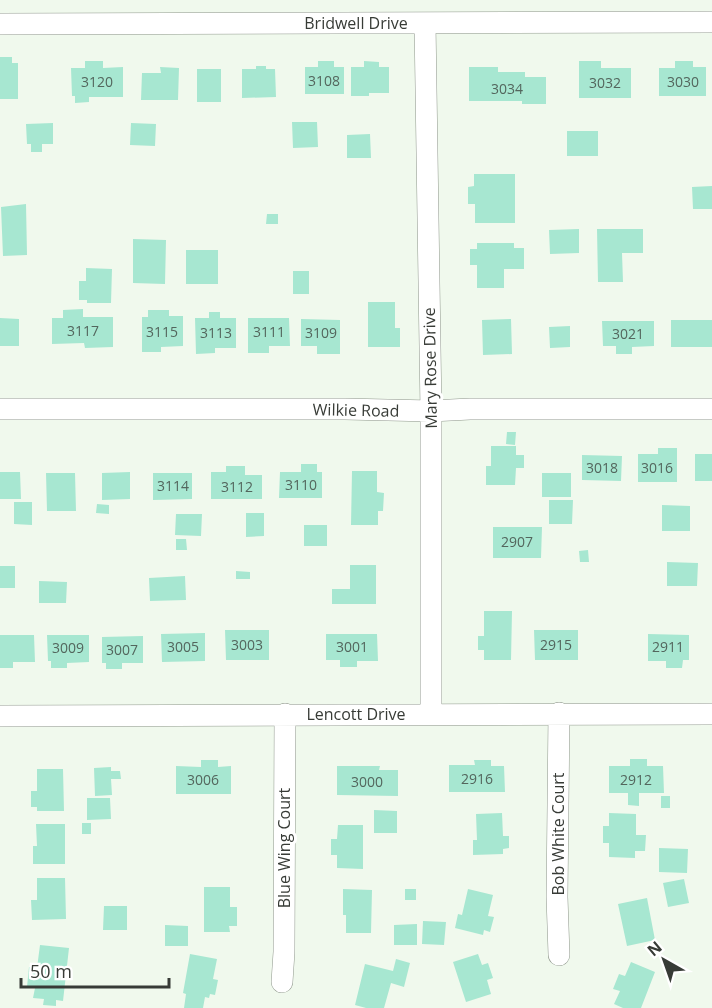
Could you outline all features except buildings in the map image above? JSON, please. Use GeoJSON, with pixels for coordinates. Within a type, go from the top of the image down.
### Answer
{"type":"FeatureCollection","features":[{"type":"Feature","properties":{"kind":"street","name":"Bridwell Drive"},"geometry":{"type":"LineString","coordinates":[[0,24],[712,22]]}},
{"type":"Feature","properties":{"kind":"street","name":"Mary Rose Drive"},"geometry":{"type":"LineString","coordinates":[[425,23],[431,411],[431,713]]}},
{"type":"Feature","properties":{"kind":"street","name":"Wilkie Road"},"geometry":{"type":"LineString","coordinates":[[0,409],[431,411],[712,409]]}},
{"type":"Feature","properties":{"kind":"street","name":"Bob White Court"},"geometry":{"type":"LineString","coordinates":[[559,713],[557,897],[559,956]]}},
{"type":"Feature","properties":{"kind":"street","name":"Blue Wing Court"},"geometry":{"type":"LineString","coordinates":[[282,982],[285,714]]}},
{"type":"Feature","properties":{"kind":"street","name":"Lencott Drive"},"geometry":{"type":"LineString","coordinates":[[0,716],[712,714]]}}]}
